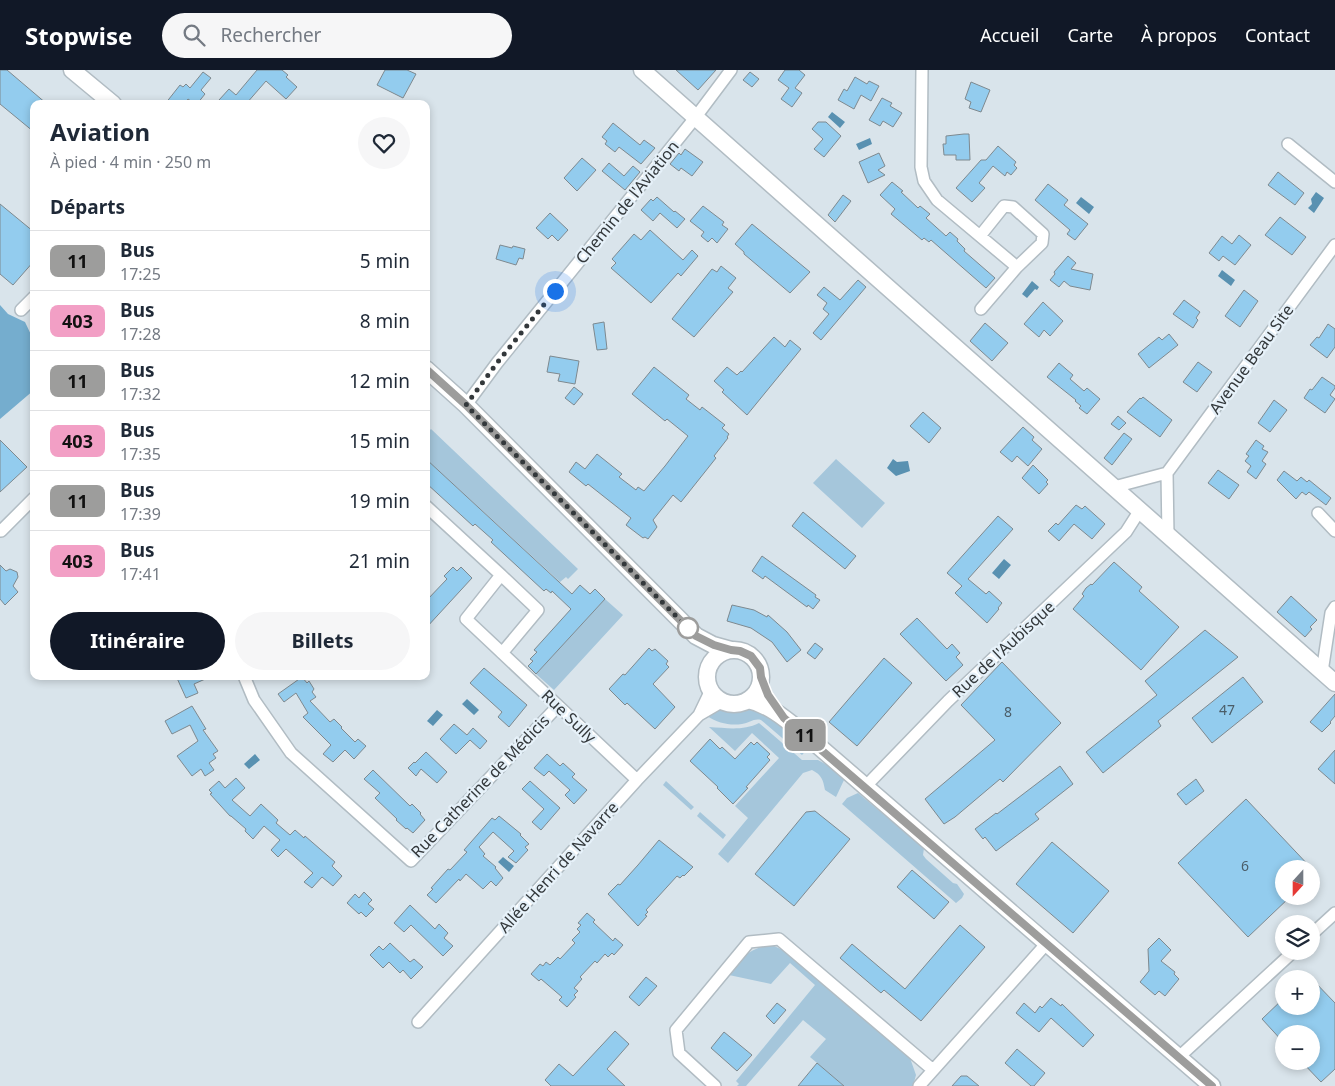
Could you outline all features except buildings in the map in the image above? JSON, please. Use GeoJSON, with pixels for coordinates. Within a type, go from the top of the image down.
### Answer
{"type":"FeatureCollection","features":[{"type":"Feature","properties":{"kind":"street"},"geometry":{"type":"LineString","coordinates":[[72,70],[108,100]]}},
{"type":"Feature","properties":{"kind":"street"},"geometry":{"type":"LineString","coordinates":[[642,70],[1335,683]]}},
{"type":"Feature","properties":{"kind":"street","name":"Chemin de l'Aviation"},"geometry":{"type":"LineString","coordinates":[[466,405],[497,363],[695,118],[731,70]]}},
{"type":"Feature","properties":{"kind":"street"},"geometry":{"type":"LineString","coordinates":[[922,70],[920,167],[924,181],[937,200],[1017,267]]}},
{"type":"Feature","properties":{"kind":"street"},"geometry":{"type":"LineString","coordinates":[[1288,144],[1335,182]]}},
{"type":"Feature","properties":{"kind":"street"},"geometry":{"type":"LineString","coordinates":[[980,236],[1004,206],[1013,207],[1043,234],[1042,243],[1017,267],[982,310]]}},
{"type":"Feature","properties":{"kind":"street","name":"Avenue Beau Site"},"geometry":{"type":"LineString","coordinates":[[1167,472],[1335,245]]}},
{"type":"Feature","properties":{"kind":"street"},"geometry":{"type":"LineString","coordinates":[[21,310],[30,301]]}},
{"type":"Feature","properties":{"kind":"street"},"geometry":{"type":"LineString","coordinates":[[430,373],[466,405],[696,636],[705,652],[709,669],[708,682],[710,690],[716,697],[723,702],[732,704],[748,700],[754,695],[761,677]]}},
{"type":"Feature","properties":{"kind":"street"},"geometry":{"type":"LineString","coordinates":[[1114,487],[1167,472],[1168,536]]}},
{"type":"Feature","properties":{"kind":"street"},"geometry":{"type":"LineString","coordinates":[[1,531],[30,502]]}},
{"type":"Feature","properties":{"kind":"street"},"geometry":{"type":"LineString","coordinates":[[430,510],[538,610],[502,653]]}},
{"type":"Feature","properties":{"kind":"street","name":"Rue de l'Aubisque"},"geometry":{"type":"LineString","coordinates":[[866,787],[948,701],[1126,532],[1140,510]]}},
{"type":"Feature","properties":{"kind":"street"},"geometry":{"type":"LineString","coordinates":[[1318,513],[1335,531]]}},
{"type":"Feature","properties":{"kind":"street","name":"Rue Sully"},"geometry":{"type":"LineString","coordinates":[[501,575],[466,619],[636,780]]}},
{"type":"Feature","properties":{"kind":"street"},"geometry":{"type":"LineString","coordinates":[[1322,672],[1331,613],[1335,607]]}},
{"type":"Feature","properties":{"kind":"street"},"geometry":{"type":"LineString","coordinates":[[696,636],[714,645],[740,651],[751,656],[760,668],[761,677],[768,695],[784,718]]}},
{"type":"Feature","properties":{"kind":"street"},"geometry":{"type":"LineString","coordinates":[[709,669],[715,658],[731,650]]}},
{"type":"Feature","properties":{"kind":"street","name":"Rue Catherine de Médicis"},"geometry":{"type":"LineString","coordinates":[[246,680],[254,700],[292,753],[411,861],[558,706]]}},
{"type":"Feature","properties":{"kind":"street","name":"Allée Henri de Navarre"},"geometry":{"type":"LineString","coordinates":[[699,715],[710,690]]}},
{"type":"Feature","properties":{"kind":"street"},"geometry":{"type":"LineString","coordinates":[[748,700],[759,702],[784,718],[808,737],[1212,1086]]}},
{"type":"Feature","properties":{"kind":"street","name":"Allée Henri de Navarre"},"geometry":{"type":"LineString","coordinates":[[418,1022],[636,780],[699,715],[723,702]]}},
{"type":"Feature","properties":{"kind":"street"},"geometry":{"type":"LineString","coordinates":[[1320,927],[1335,913]]}},
{"type":"Feature","properties":{"kind":"street"},"geometry":{"type":"LineString","coordinates":[[715,1086],[679,1053],[676,1030],[749,942],[778,939],[933,1070]]}},
{"type":"Feature","properties":{"kind":"street"},"geometry":{"type":"LineString","coordinates":[[919,1086],[1047,943]]}},
{"type":"Feature","properties":{"kind":"street"},"geometry":{"type":"LineString","coordinates":[[1179,1057],[1284,960]]}},
{"type":"Feature","properties":{"kind":"shaded area"},"geometry":{"type":"Polygon","coordinates":[[[832,112],[845,122],[840,128],[828,117],[832,112]]]}},
{"type":"Feature","properties":{"kind":"shaded area"},"geometry":{"type":"Polygon","coordinates":[[[870,138],[872,144],[859,150],[856,144],[870,138]]]}},
{"type":"Feature","properties":{"kind":"shaded area"},"geometry":{"type":"Polygon","coordinates":[[[1316,192],[1324,198],[1314,213],[1308,208],[1312,204],[1311,199],[1316,192]]]}},
{"type":"Feature","properties":{"kind":"shaded area"},"geometry":{"type":"Polygon","coordinates":[[[1081,197],[1094,207],[1089,214],[1076,203],[1081,197]]]}},
{"type":"Feature","properties":{"kind":"shaded area"},"geometry":{"type":"Polygon","coordinates":[[[1222,270],[1235,280],[1231,286],[1218,276],[1222,270]]]}},
{"type":"Feature","properties":{"kind":"shaded area"},"geometry":{"type":"Polygon","coordinates":[[[1032,281],[1039,287],[1027,298],[1022,294],[1032,281]]]}},
{"type":"Feature","properties":{"kind":"shaded area"},"geometry":{"type":"Polygon","coordinates":[[[0,305],[8,314],[25,322],[30,333],[30,393],[0,419],[0,305]]]}},
{"type":"Feature","properties":{"kind":"shaded area"},"geometry":{"type":"Polygon","coordinates":[[[430,430],[578,569],[568,579],[566,577],[560,582],[430,463],[430,430]]]}},
{"type":"Feature","properties":{"kind":"shaded area"},"geometry":{"type":"Polygon","coordinates":[[[836,459],[885,503],[862,528],[813,483],[836,459]]]}},
{"type":"Feature","properties":{"kind":"shaded area"},"geometry":{"type":"Polygon","coordinates":[[[893,459],[897,462],[908,461],[910,471],[896,476],[887,468],[893,459]]]}},
{"type":"Feature","properties":{"kind":"shaded area"},"geometry":{"type":"Polygon","coordinates":[[[1004,559],[1011,565],[999,579],[992,573],[1004,559]]]}},
{"type":"Feature","properties":{"kind":"shaded area"},"geometry":{"type":"Polygon","coordinates":[[[605,599],[623,615],[554,690],[536,674],[605,599]]]}},
{"type":"Feature","properties":{"kind":"shaded area"},"geometry":{"type":"Polygon","coordinates":[[[467,699],[479,710],[474,715],[462,704],[467,699]]]}},
{"type":"Feature","properties":{"kind":"shaded area"},"geometry":{"type":"Polygon","coordinates":[[[722,705],[732,707],[752,705],[811,745],[802,755],[761,720],[733,725],[707,716],[722,705]]]}},
{"type":"Feature","properties":{"kind":"shaded area"},"geometry":{"type":"Polygon","coordinates":[[[437,710],[443,715],[433,726],[427,721],[437,710]]]}},
{"type":"Feature","properties":{"kind":"shaded area"},"geometry":{"type":"Polygon","coordinates":[[[759,723],[802,760],[818,760],[827,765],[844,780],[836,797],[825,790],[822,778],[818,774],[812,770],[803,773],[728,863],[718,854],[748,818],[735,806],[779,758],[752,733],[735,751],[709,727],[741,728],[759,723]]]}},
{"type":"Feature","properties":{"kind":"shaded area"},"geometry":{"type":"Polygon","coordinates":[[[255,754],[260,760],[249,769],[244,764],[255,754]]]}},
{"type":"Feature","properties":{"kind":"shaded area"},"geometry":{"type":"Polygon","coordinates":[[[666,781],[694,807],[691,810],[663,785],[666,781]]]}},
{"type":"Feature","properties":{"kind":"shaded area"},"geometry":{"type":"Polygon","coordinates":[[[858,793],[924,848],[923,855],[926,859],[953,883],[957,884],[964,894],[962,898],[956,903],[842,804],[847,798],[858,793]]]}},
{"type":"Feature","properties":{"kind":"shaded area"},"geometry":{"type":"Polygon","coordinates":[[[700,812],[726,835],[723,839],[697,816],[700,812]]]}},
{"type":"Feature","properties":{"kind":"shaded area"},"geometry":{"type":"Polygon","coordinates":[[[503,857],[514,866],[509,872],[498,862],[503,857]]]}},
{"type":"Feature","properties":{"kind":"shaded area"},"geometry":{"type":"Polygon","coordinates":[[[772,945],[787,952],[910,1058],[916,1075],[913,1086],[844,1086],[810,1057],[826,1039],[803,1020],[746,1086],[737,1086],[739,1084],[736,1081],[815,985],[790,963],[771,984],[729,975],[737,963],[747,954],[758,948],[772,945]]]}},
{"type":"Feature","properties":{"kind":"bus line","name":"11"},"geometry":{"type":"LineString","coordinates":[[430,373],[466,405],[696,636],[714,645],[748,654],[755,660],[760,668],[761,677],[768,695],[784,718],[1212,1086]]}},
{"type":"Feature","properties":{"kind":"route"},"geometry":{"type":"LineString","coordinates":[[555,291],[466,405],[688,628]]}}]}
